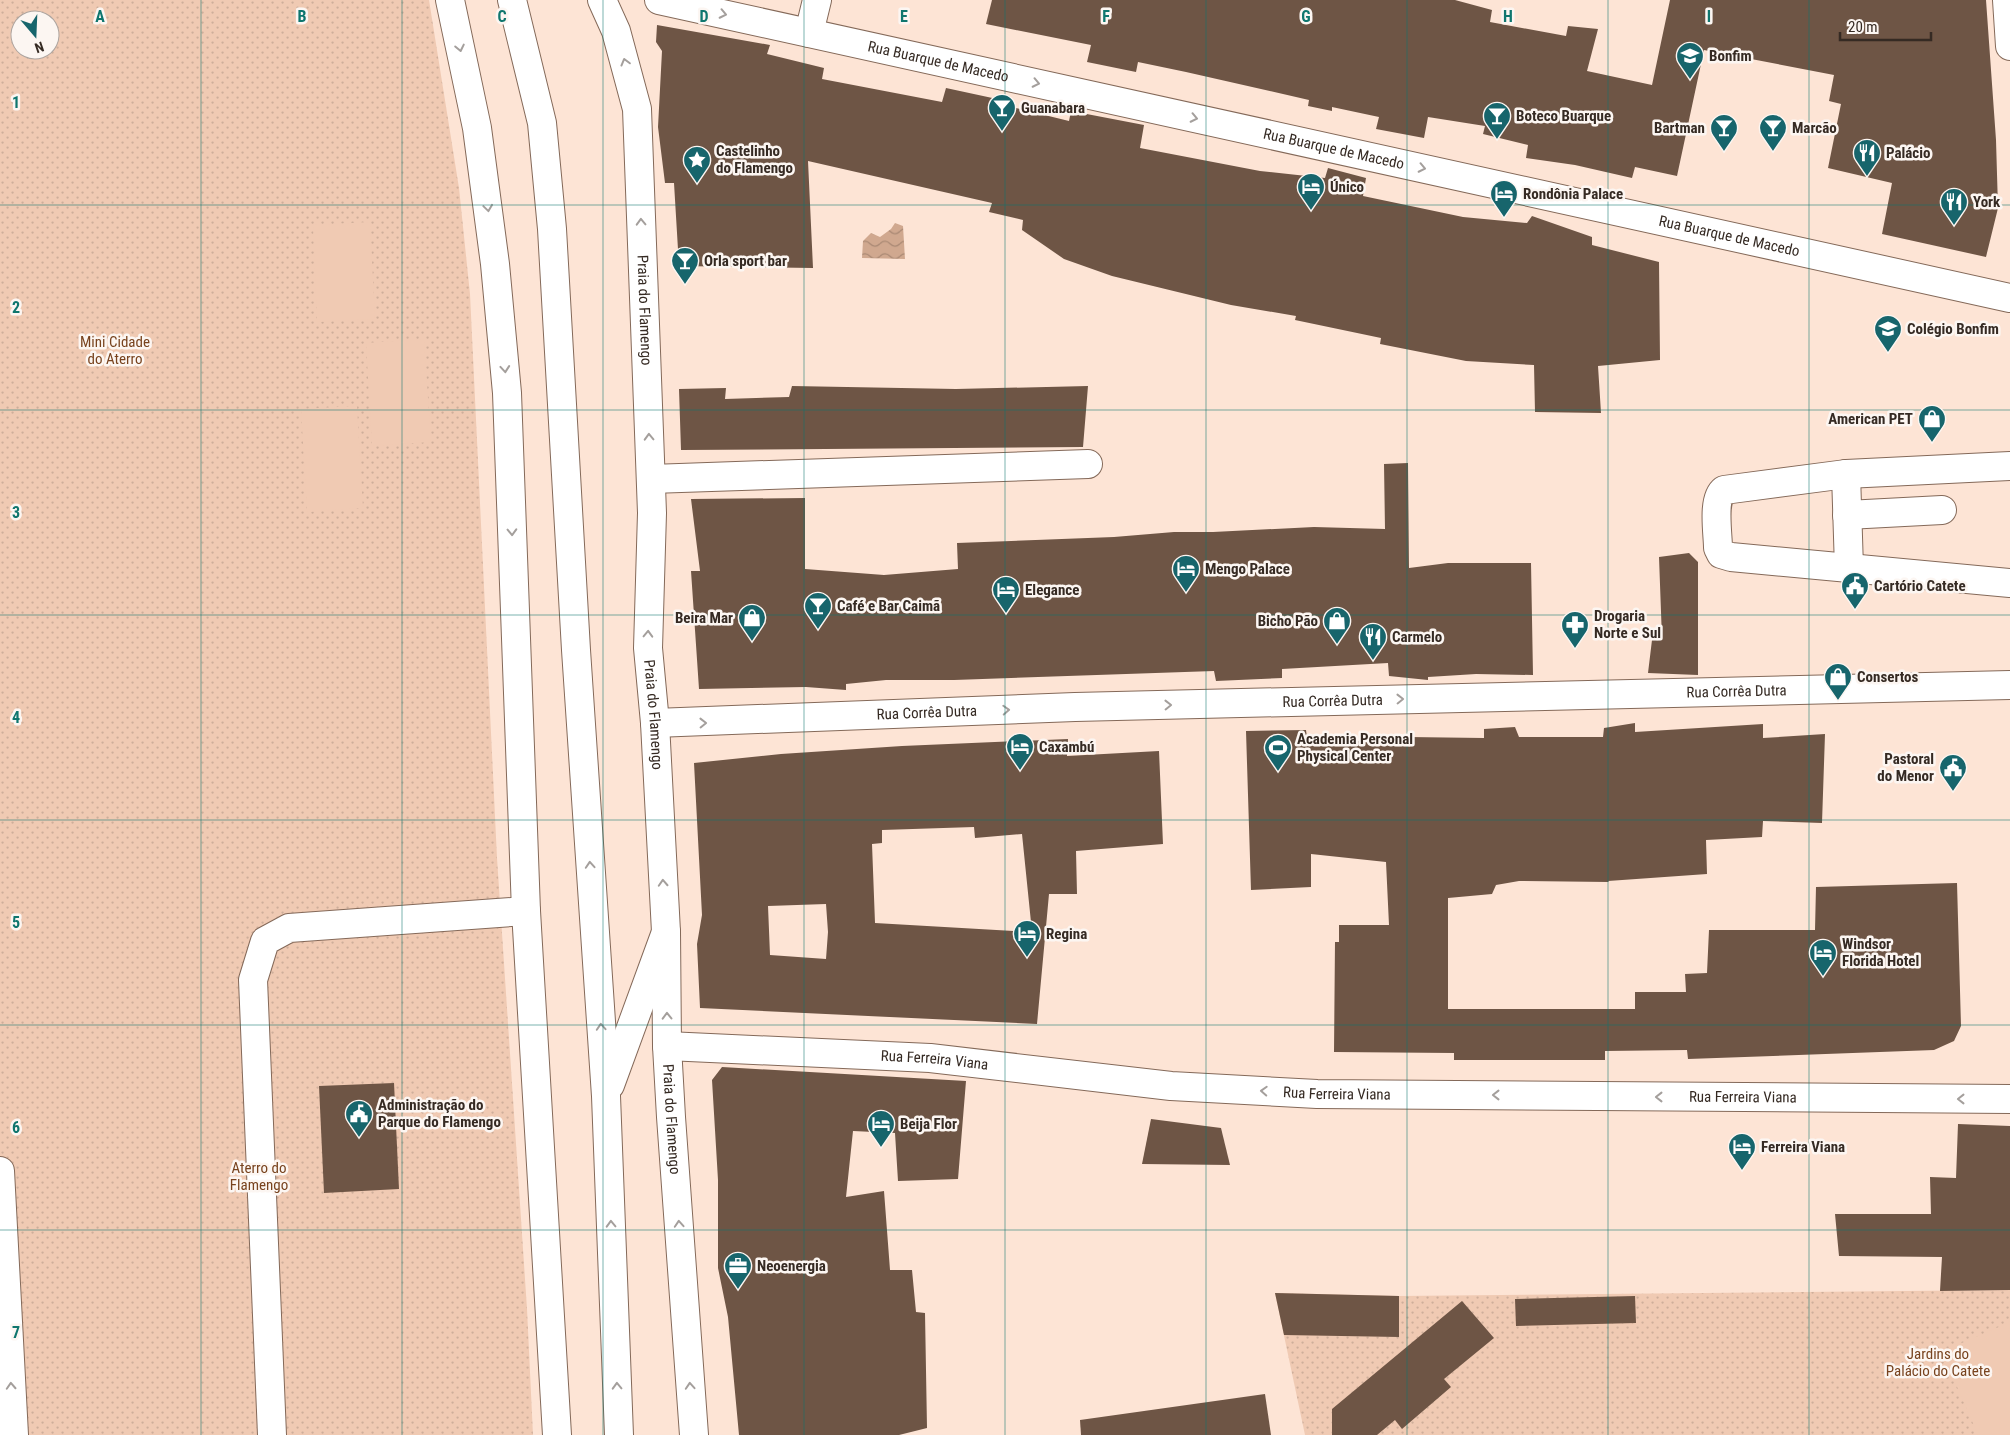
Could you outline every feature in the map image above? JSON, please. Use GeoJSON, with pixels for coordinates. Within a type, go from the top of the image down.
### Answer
{"type":"FeatureCollection","features":[{"type":"Feature","properties":{"kind":"main road"},"geometry":{"type":"LineString","coordinates":[[450,0],[477,128],[495,264],[507,393],[526,911],[557,1435]]}},
{"type":"Feature","properties":{"kind":"main road"},"geometry":{"type":"LineString","coordinates":[[512,0],[542,123],[552,229],[576,650],[606,1096],[619,1435]]}},
{"type":"Feature","properties":{"kind":"main road","name":"Praia do Flamengo"},"geometry":{"type":"LineString","coordinates":[[602,0],[616,30],[637,109],[652,513],[648,648],[666,932],[667,1046],[694,1435]]}},
{"type":"Feature","properties":{"kind":"main road","name":"Rua Buarque de Macedo"},"geometry":{"type":"LineString","coordinates":[[659,0],[2010,298]]}},
{"type":"Feature","properties":{"kind":"main road"},"geometry":{"type":"LineString","coordinates":[[809,33],[817,0]]}},
{"type":"Feature","properties":{"kind":"main road"},"geometry":{"type":"LineString","coordinates":[[2008,0],[2010,46]]}},
{"type":"Feature","properties":{"kind":"main road"},"geometry":{"type":"LineString","coordinates":[[651,479],[1088,464]]}},
{"type":"Feature","properties":{"kind":"main road"},"geometry":{"type":"LineString","coordinates":[[2010,466],[1846,474],[1724,490],[1719,494],[1717,502],[1718,548],[1721,554],[1731,557],[2010,583]]}},
{"type":"Feature","properties":{"kind":"main road"},"geometry":{"type":"LineString","coordinates":[[1846,474],[1849,568]]}},
{"type":"Feature","properties":{"kind":"main road"},"geometry":{"type":"LineString","coordinates":[[1846,515],[1942,510]]}},
{"type":"Feature","properties":{"kind":"main road","name":"Rua Corrêa Dutra"},"geometry":{"type":"LineString","coordinates":[[654,724],[1075,707],[2010,685]]}},
{"type":"Feature","properties":{"kind":"main road"},"geometry":{"type":"LineString","coordinates":[[272,1435],[253,980],[265,941],[289,928],[526,911]]}},
{"type":"Feature","properties":{"kind":"main road"},"geometry":{"type":"LineString","coordinates":[[606,1096],[666,932]]}},
{"type":"Feature","properties":{"kind":"main road","name":"Rua Ferreira Viana"},"geometry":{"type":"LineString","coordinates":[[667,1046],[930,1058],[1171,1086],[1317,1094],[2010,1099]]}},
{"type":"Feature","properties":{"kind":"main road"},"geometry":{"type":"LineString","coordinates":[[0,1171],[14,1435]]}},
{"type":"Feature","properties":{"kind":"green space","name":"Aterro do Flamengo"},"geometry":{"type":"Polygon","coordinates":[[[0,0],[429,0],[459,188],[470,294],[497,858],[527,1309],[533,1435],[0,1435],[0,0]]]}},
{"type":"Feature","properties":{"kind":"green space"},"geometry":{"type":"Polygon","coordinates":[[[370,222],[375,319],[317,322],[313,225],[370,222]]]}},
{"type":"Feature","properties":{"kind":"green space"},"geometry":{"type":"Polygon","coordinates":[[[424,339],[431,442],[372,446],[366,343],[424,339]]]}},
{"type":"Feature","properties":{"kind":"green space"},"geometry":{"type":"Polygon","coordinates":[[[357,406],[363,508],[307,512],[301,409],[357,406]]]}},
{"type":"Feature","properties":{"kind":"green space","name":"Jardins do Palácio do Catete"},"geometry":{"type":"Polygon","coordinates":[[[2010,1290],[2010,1435],[1305,1435],[1275,1293],[1399,1296],[2010,1290]]]}},
{"type":"Feature","properties":{"kind":"green space"},"geometry":{"type":"Polygon","coordinates":[[[2008,1323],[2010,1324],[2010,1435],[1978,1435],[1945,1359],[1948,1349],[2008,1323]]]}},
{"type":"Feature","properties":{"kind":"water"},"geometry":{"type":"Polygon","coordinates":[[[895,223],[903,226],[905,259],[862,258],[863,241],[871,233],[880,237],[891,229],[895,223]]]}},
{"type":"Feature","properties":{"kind":"building"},"geometry":{"type":"Polygon","coordinates":[[[992,0],[1455,0],[1492,10],[1490,22],[1566,36],[1568,26],[1598,29],[1587,71],[1652,85],[1670,0],[1986,0],[1996,140],[1998,208],[1986,257],[1882,234],[1892,183],[1828,168],[1841,104],[1829,101],[1834,75],[1704,50],[1677,176],[1635,167],[1632,178],[1575,165],[1526,158],[1528,145],[1483,134],[1485,126],[1428,117],[1424,138],[1376,129],[1379,117],[1332,107],[1332,111],[1308,106],[1309,100],[1186,72],[1138,62],[1136,72],[1087,62],[1091,45],[986,24],[992,0]]]}},
{"type":"Feature","properties":{"kind":"building"},"geometry":{"type":"Polygon","coordinates":[[[657,25],[770,45],[767,54],[824,68],[822,79],[942,102],[946,88],[997,99],[996,103],[1069,121],[1071,111],[1144,125],[1140,148],[1260,171],[1325,178],[1328,168],[1366,178],[1363,196],[1463,217],[1527,223],[1532,216],[1592,237],[1592,245],[1659,262],[1660,360],[1598,366],[1601,413],[1535,412],[1534,365],[1466,361],[1380,344],[1381,338],[1295,320],[1296,316],[1231,305],[1112,276],[1064,259],[1022,230],[1023,220],[989,212],[992,203],[808,161],[813,268],[679,266],[674,183],[665,183],[658,127],[662,51],[656,42],[657,25]]]}},
{"type":"Feature","properties":{"kind":"building"},"geometry":{"type":"Polygon","coordinates":[[[792,386],[956,389],[1088,386],[1083,447],[681,450],[679,389],[726,388],[725,399],[789,397],[792,386]]]}},
{"type":"Feature","properties":{"kind":"building"},"geometry":{"type":"Polygon","coordinates":[[[1408,463],[1409,568],[1448,563],[1531,563],[1533,675],[1476,674],[1428,677],[1428,680],[1389,676],[1388,663],[1282,669],[1282,678],[1216,681],[1214,671],[954,680],[886,680],[846,684],[846,690],[806,687],[699,689],[691,571],[700,571],[691,499],[805,498],[805,569],[884,575],[958,569],[957,543],[1314,527],[1385,529],[1384,464],[1408,463]]]}},
{"type":"Feature","properties":{"kind":"building"},"geometry":{"type":"Polygon","coordinates":[[[1689,553],[1698,562],[1698,675],[1648,673],[1652,640],[1662,639],[1659,557],[1689,553]]]}},
{"type":"Feature","properties":{"kind":"building"},"geometry":{"type":"Polygon","coordinates":[[[1635,723],[1635,732],[1763,724],[1763,738],[1825,734],[1822,823],[1763,821],[1762,837],[1706,840],[1707,874],[1609,882],[1519,881],[1496,885],[1492,894],[1448,898],[1448,1009],[1635,1009],[1635,992],[1686,992],[1685,974],[1707,973],[1709,930],[1815,930],[1816,887],[1957,883],[1961,1026],[1954,1041],[1934,1050],[1688,1059],[1687,1050],[1605,1051],[1605,1060],[1454,1060],[1454,1053],[1334,1052],[1335,942],[1339,942],[1339,925],[1389,925],[1386,862],[1311,854],[1311,887],[1251,890],[1246,731],[1306,730],[1308,745],[1408,737],[1484,738],[1484,729],[1515,727],[1519,737],[1603,737],[1604,728],[1635,723]]]}},
{"type":"Feature","properties":{"kind":"building"},"geometry":{"type":"Polygon","coordinates":[[[1068,739],[1067,756],[1159,751],[1163,844],[1076,851],[1077,894],[1049,894],[1037,1024],[700,1008],[697,944],[702,915],[694,763],[781,754],[902,746],[1068,739]],[[974,827],[882,830],[882,843],[872,844],[875,923],[1032,932],[1022,834],[975,838],[974,827]],[[826,904],[768,906],[770,955],[826,959],[828,932],[826,904]]]}},
{"type":"Feature","properties":{"kind":"building"},"geometry":{"type":"Polygon","coordinates":[[[722,1067],[966,1081],[958,1179],[898,1181],[895,1133],[853,1131],[846,1197],[884,1191],[890,1270],[912,1270],[916,1312],[925,1313],[927,1428],[899,1435],[739,1435],[728,1317],[718,1268],[718,1180],[712,1080],[722,1067]]]}},
{"type":"Feature","properties":{"kind":"building","name":"Administração do Parque do Flamengo"},"geometry":{"type":"Polygon","coordinates":[[[394,1083],[399,1189],[324,1193],[319,1086],[394,1083]]]}},
{"type":"Feature","properties":{"kind":"building"},"geometry":{"type":"Polygon","coordinates":[[[1151,1119],[1221,1128],[1230,1165],[1142,1164],[1151,1119]]]}},
{"type":"Feature","properties":{"kind":"building"},"geometry":{"type":"Polygon","coordinates":[[[1958,1124],[2010,1126],[2010,1290],[1940,1291],[1942,1257],[1839,1256],[1835,1214],[1931,1214],[1930,1177],[1956,1178],[1958,1124]]]}},
{"type":"Feature","properties":{"kind":"building"},"geometry":{"type":"Polygon","coordinates":[[[1275,1293],[1399,1296],[1399,1337],[1284,1335],[1275,1293]]]}},
{"type":"Feature","properties":{"kind":"building"},"geometry":{"type":"Polygon","coordinates":[[[1635,1296],[1636,1323],[1516,1326],[1515,1299],[1635,1296]]]}},
{"type":"Feature","properties":{"kind":"building"},"geometry":{"type":"Polygon","coordinates":[[[1462,1301],[1494,1338],[1444,1379],[1451,1387],[1402,1429],[1395,1420],[1377,1435],[1332,1435],[1332,1409],[1462,1301]]]}},
{"type":"Feature","properties":{"kind":"building"},"geometry":{"type":"Polygon","coordinates":[[[1265,1394],[1271,1435],[1081,1435],[1080,1420],[1265,1394]]]}},
{"type":"Feature","properties":{"kind":"place","name":"Bonfim"},"geometry":{"type":"Point","coordinates":[1690,80]}},
{"type":"Feature","properties":{"kind":"place","name":"Guanabara"},"geometry":{"type":"Point","coordinates":[1002,132]}},
{"type":"Feature","properties":{"kind":"place","name":"Boteco Buarque"},"geometry":{"type":"Point","coordinates":[1497,140]}},
{"type":"Feature","properties":{"kind":"place","name":"Bartman"},"geometry":{"type":"Point","coordinates":[1724,152]}},
{"type":"Feature","properties":{"kind":"place","name":"Marcão"},"geometry":{"type":"Point","coordinates":[1773,152]}},
{"type":"Feature","properties":{"kind":"place","name":"Palácio"},"geometry":{"type":"Point","coordinates":[1867,177]}},
{"type":"Feature","properties":{"kind":"place","name":"Castelinho do Flamengo"},"geometry":{"type":"Point","coordinates":[697,184]}},
{"type":"Feature","properties":{"kind":"place","name":"Único"},"geometry":{"type":"Point","coordinates":[1311,211]}},
{"type":"Feature","properties":{"kind":"place","name":"Rondônia Palace"},"geometry":{"type":"Point","coordinates":[1504,218]}},
{"type":"Feature","properties":{"kind":"place","name":"York"},"geometry":{"type":"Point","coordinates":[1954,226]}},
{"type":"Feature","properties":{"kind":"place","name":"Orla sport bar"},"geometry":{"type":"Point","coordinates":[685,285]}},
{"type":"Feature","properties":{"kind":"place","name":"Colégio Bonfim"},"geometry":{"type":"Point","coordinates":[1888,353]}},
{"type":"Feature","properties":{"kind":"place","name":"American PET"},"geometry":{"type":"Point","coordinates":[1932,443]}},
{"type":"Feature","properties":{"kind":"place","name":"Mengo Palace"},"geometry":{"type":"Point","coordinates":[1186,593]}},
{"type":"Feature","properties":{"kind":"place","name":"Cartório Catete"},"geometry":{"type":"Point","coordinates":[1855,610]}},
{"type":"Feature","properties":{"kind":"place","name":"Elegance"},"geometry":{"type":"Point","coordinates":[1006,614]}},
{"type":"Feature","properties":{"kind":"place","name":"Café e Bar Caimã"},"geometry":{"type":"Point","coordinates":[818,630]}},
{"type":"Feature","properties":{"kind":"place","name":"Beira Mar"},"geometry":{"type":"Point","coordinates":[752,642]}},
{"type":"Feature","properties":{"kind":"place","name":"Bicho Pão"},"geometry":{"type":"Point","coordinates":[1337,645]}},
{"type":"Feature","properties":{"kind":"place","name":"Drogaria Norte e Sul"},"geometry":{"type":"Point","coordinates":[1575,649]}},
{"type":"Feature","properties":{"kind":"place","name":"Carmelo"},"geometry":{"type":"Point","coordinates":[1373,661]}},
{"type":"Feature","properties":{"kind":"place","name":"Consertos"},"geometry":{"type":"Point","coordinates":[1838,701]}},
{"type":"Feature","properties":{"kind":"place","name":"Caxambú"},"geometry":{"type":"Point","coordinates":[1020,771]}},
{"type":"Feature","properties":{"kind":"place","name":"Academia Personal Physical Center"},"geometry":{"type":"Point","coordinates":[1278,772]}},
{"type":"Feature","properties":{"kind":"place","name":"Pastoral do Menor"},"geometry":{"type":"Point","coordinates":[1953,792]}},
{"type":"Feature","properties":{"kind":"place","name":"Regina"},"geometry":{"type":"Point","coordinates":[1027,958]}},
{"type":"Feature","properties":{"kind":"place","name":"Windsor Florida Hotel"},"geometry":{"type":"Point","coordinates":[1823,977]}},
{"type":"Feature","properties":{"kind":"place","name":"Administração do Parque do Flamengo"},"geometry":{"type":"Point","coordinates":[359,1138]}},
{"type":"Feature","properties":{"kind":"place","name":"Beija Flor"},"geometry":{"type":"Point","coordinates":[881,1148]}},
{"type":"Feature","properties":{"kind":"place","name":"Ferreira Viana"},"geometry":{"type":"Point","coordinates":[1742,1171]}},
{"type":"Feature","properties":{"kind":"place","name":"Neoenergia"},"geometry":{"type":"Point","coordinates":[738,1290]}},
{"type":"Feature","properties":{"kind":"park label","name":"Mini Cidade do Aterro"},"geometry":{"type":"Point","coordinates":[115,350]}}]}
